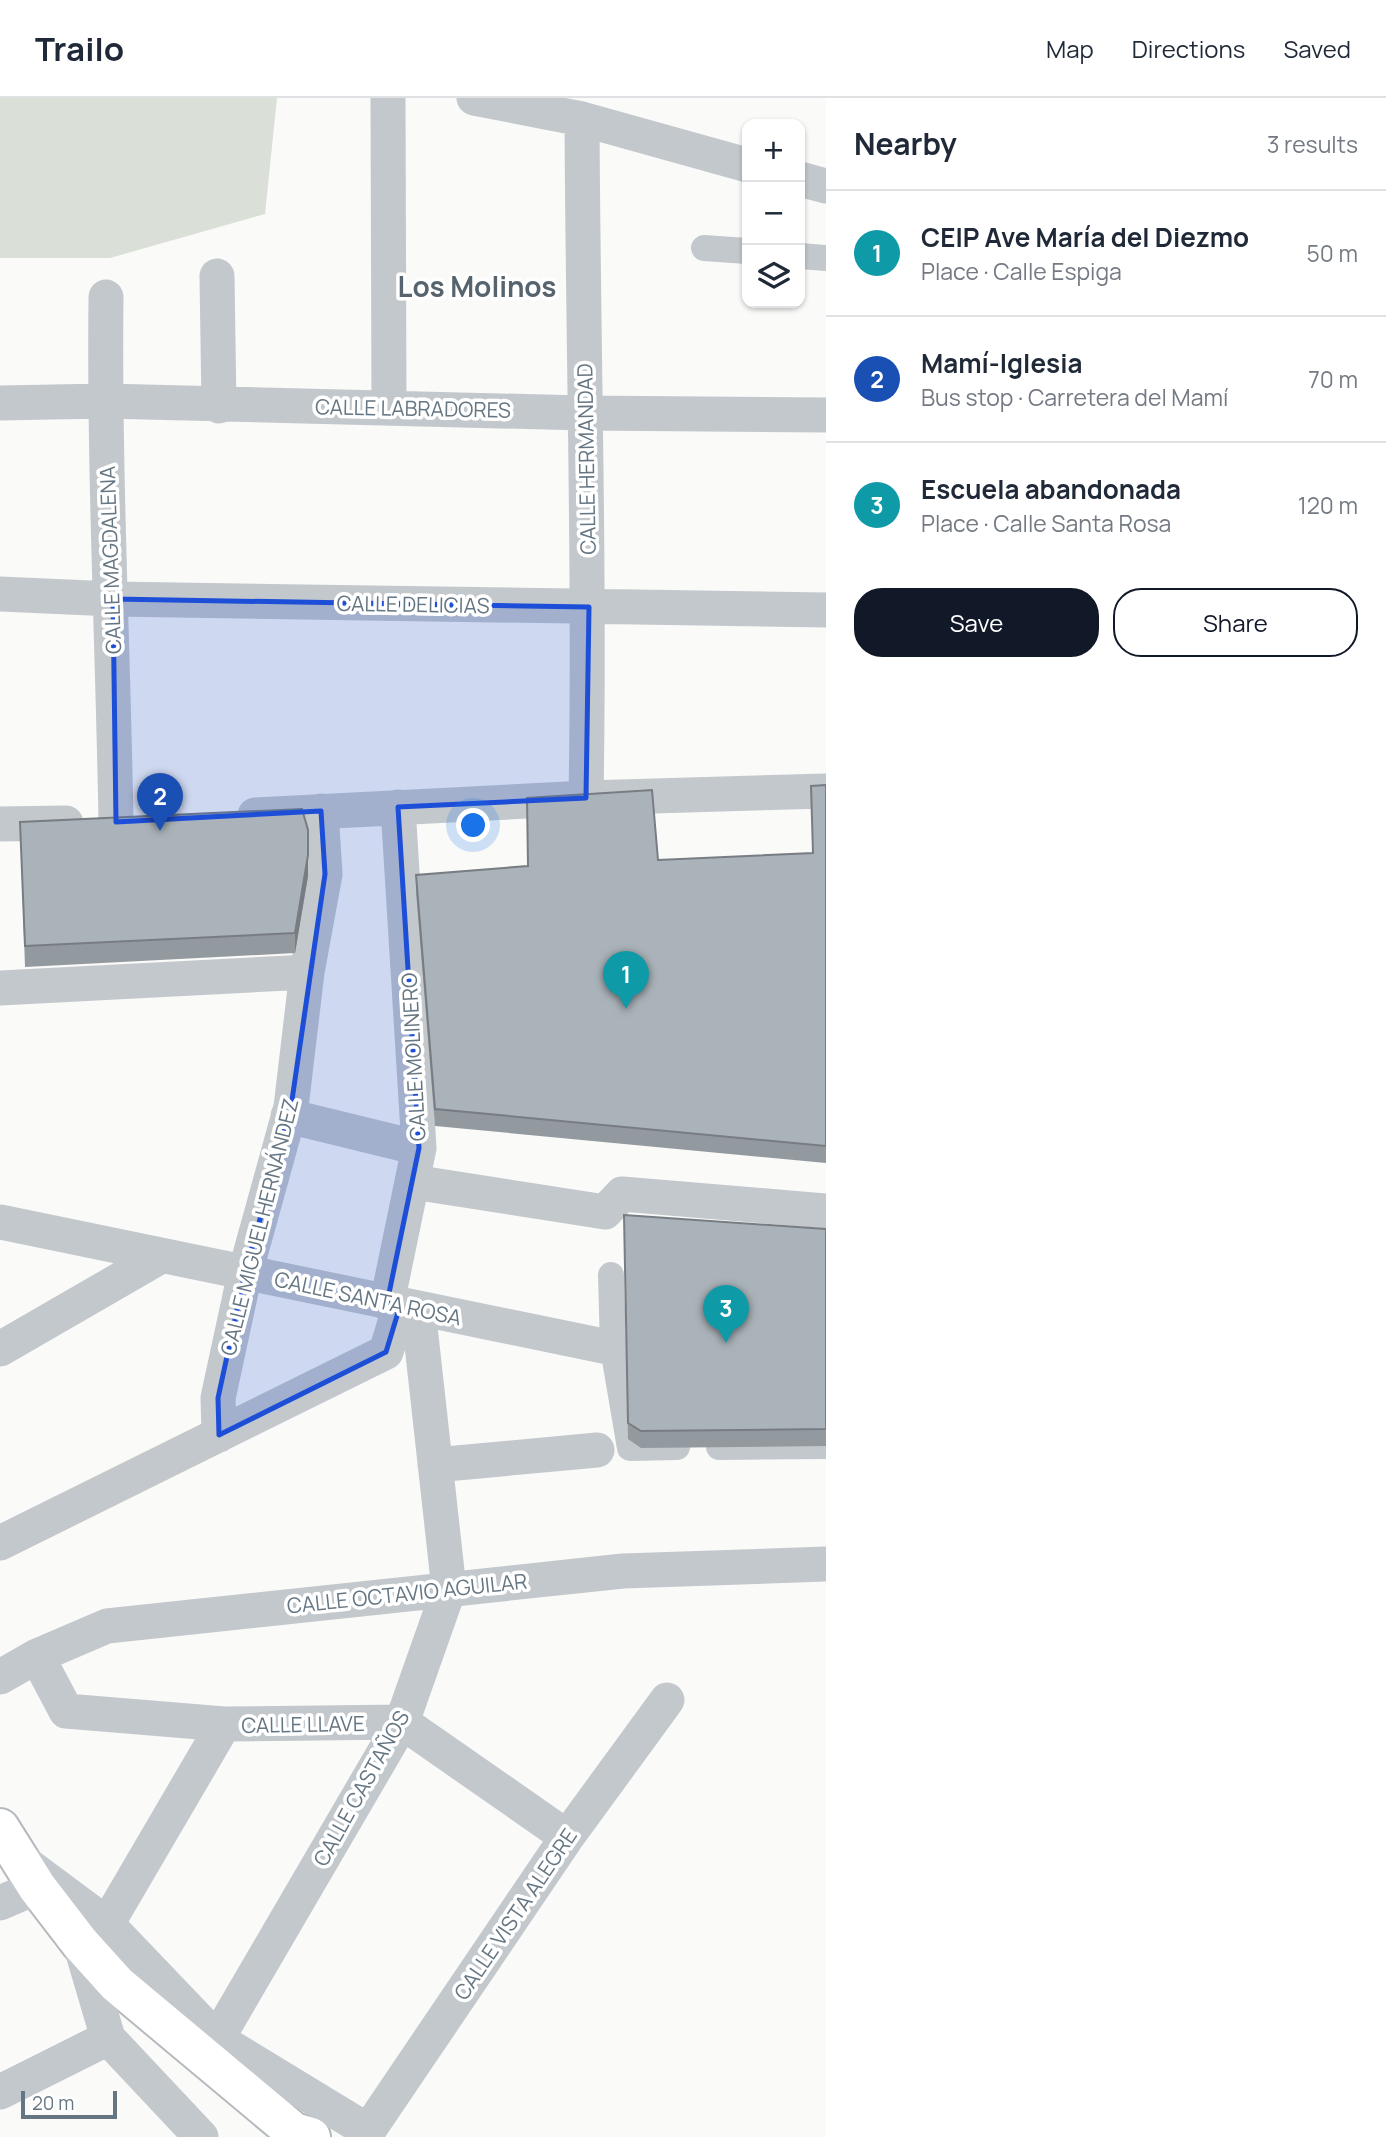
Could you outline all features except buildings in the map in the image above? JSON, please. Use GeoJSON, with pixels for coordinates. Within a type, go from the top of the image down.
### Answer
{"type":"FeatureCollection","features":[{"type":"Feature","properties":{"kind":"main road"},"geometry":{"type":"LineString","coordinates":[[0,1828],[28,1873],[93,1933],[117,1983],[211,2047],[300,2135]]}},
{"type":"Feature","properties":{"kind":"street"},"geometry":{"type":"LineString","coordinates":[[388,98],[388,406]]}},
{"type":"Feature","properties":{"kind":"street"},"geometry":{"type":"LineString","coordinates":[[474,98],[582,119],[742,164]]}},
{"type":"Feature","properties":{"kind":"street","name":"CALLE HERMANDAD"},"geometry":{"type":"LineString","coordinates":[[582,119],[583,413],[589,607],[586,798]]}},
{"type":"Feature","properties":{"kind":"street"},"geometry":{"type":"LineString","coordinates":[[805,180],[826,186]]}},
{"type":"Feature","properties":{"kind":"street"},"geometry":{"type":"LineString","coordinates":[[704,248],[742,251]]}},
{"type":"Feature","properties":{"kind":"street"},"geometry":{"type":"LineString","coordinates":[[805,256],[826,258]]}},
{"type":"Feature","properties":{"kind":"street"},"geometry":{"type":"LineString","coordinates":[[217,276],[219,405]]}},
{"type":"Feature","properties":{"kind":"street","name":"CALLE MAGDALENA"},"geometry":{"type":"LineString","coordinates":[[0,824],[133,822],[113,599],[105,401],[106,297]]}},
{"type":"Feature","properties":{"kind":"street","name":"CALLE LABRADORES"},"geometry":{"type":"LineString","coordinates":[[0,403],[105,401],[388,406],[583,413],[826,415]]}},
{"type":"Feature","properties":{"kind":"street","name":"CALLE DELICIAS"},"geometry":{"type":"LineString","coordinates":[[0,594],[113,599],[826,610]]}},
{"type":"Feature","properties":{"kind":"street"},"geometry":{"type":"LineString","coordinates":[[220,817],[586,798],[826,791]]}},
{"type":"Feature","properties":{"kind":"street","name":"CALLE MOLINERO"},"geometry":{"type":"LineString","coordinates":[[398,807],[419,1148],[413,1182],[401,1306]]}},
{"type":"Feature","properties":{"kind":"street","name":"CALLE MIGUEL HERNÁNDEZ"},"geometry":{"type":"LineString","coordinates":[[219,1436],[218,1398],[245,1273],[288,1116],[307,972],[325,874],[321,811]]}},
{"type":"Feature","properties":{"kind":"street"},"geometry":{"type":"LineString","coordinates":[[0,988],[307,972]]}},
{"type":"Feature","properties":{"kind":"street"},"geometry":{"type":"LineString","coordinates":[[288,1116],[419,1148]]}},
{"type":"Feature","properties":{"kind":"street"},"geometry":{"type":"LineString","coordinates":[[413,1182],[605,1212],[622,1194],[826,1211]]}},
{"type":"Feature","properties":{"kind":"street","name":"CALLE SANTA ROSA"},"geometry":{"type":"LineString","coordinates":[[0,1222],[613,1348]]}},
{"type":"Feature","properties":{"kind":"street"},"geometry":{"type":"LineString","coordinates":[[0,1349],[161,1256]]}},
{"type":"Feature","properties":{"kind":"street"},"geometry":{"type":"LineString","coordinates":[[611,1275],[613,1348],[630,1448],[826,1446]]}},
{"type":"Feature","properties":{"kind":"street"},"geometry":{"type":"LineString","coordinates":[[0,1543],[386,1352],[401,1306]]}},
{"type":"Feature","properties":{"kind":"street","name":"CALLE CASTAÑOS"},"geometry":{"type":"LineString","coordinates":[[211,2047],[402,1722],[449,1589],[435,1465],[401,1306]]}},
{"type":"Feature","properties":{"kind":"street"},"geometry":{"type":"LineString","coordinates":[[435,1465],[597,1450]]}},
{"type":"Feature","properties":{"kind":"street","name":"CALLE OCTAVIO AGUILAR"},"geometry":{"type":"LineString","coordinates":[[0,1677],[37,1656],[107,1626],[623,1571],[826,1564]]}},
{"type":"Feature","properties":{"kind":"street","name":"CALLE LLAVE"},"geometry":{"type":"LineString","coordinates":[[37,1656],[66,1712],[224,1724],[402,1722]]}},
{"type":"Feature","properties":{"kind":"street","name":"CALLE VISTA ALEGRE"},"geometry":{"type":"LineString","coordinates":[[366,2134],[567,1838],[667,1700]]}},
{"type":"Feature","properties":{"kind":"street"},"geometry":{"type":"LineString","coordinates":[[402,1722],[567,1838]]}},
{"type":"Feature","properties":{"kind":"street"},"geometry":{"type":"LineString","coordinates":[[201,2137],[108,2038],[93,1933],[224,1724]]}},
{"type":"Feature","properties":{"kind":"street"},"geometry":{"type":"LineString","coordinates":[[0,1903],[28,1873]]}},
{"type":"Feature","properties":{"kind":"street"},"geometry":{"type":"LineString","coordinates":[[0,2092],[108,2038]]}},
{"type":"Feature","properties":{"kind":"street"},"geometry":{"type":"LineString","coordinates":[[211,2047],[366,2134]]}},
{"type":"Feature","properties":{"kind":"highlighted area"},"geometry":{"type":"Polygon","coordinates":[[[113,599],[589,607],[586,798],[398,807],[419,1148],[387,1303],[400,1306],[386,1352],[219,1435],[218,1398],[245,1273],[291,1107],[325,874],[321,811],[116,822],[113,599]]]}},
{"type":"Feature","properties":{"kind":"shaded area"},"geometry":{"type":"Polygon","coordinates":[[[0,98],[277,98],[265,214],[110,258],[0,258],[0,98]]]}},
{"type":"Feature","properties":{"kind":"place","name":"Mamí-Iglesia"},"geometry":{"type":"Point","coordinates":[160,831]}},
{"type":"Feature","properties":{"kind":"place","name":"CEIP Ave María del Diezmo"},"geometry":{"type":"Point","coordinates":[626,1009]}},
{"type":"Feature","properties":{"kind":"place","name":"Escuela abandonada"},"geometry":{"type":"Point","coordinates":[726,1343]}},
{"type":"Feature","properties":{"kind":"district","name":"Los Molinos"},"geometry":{"type":"Point","coordinates":[477,286]}}]}
